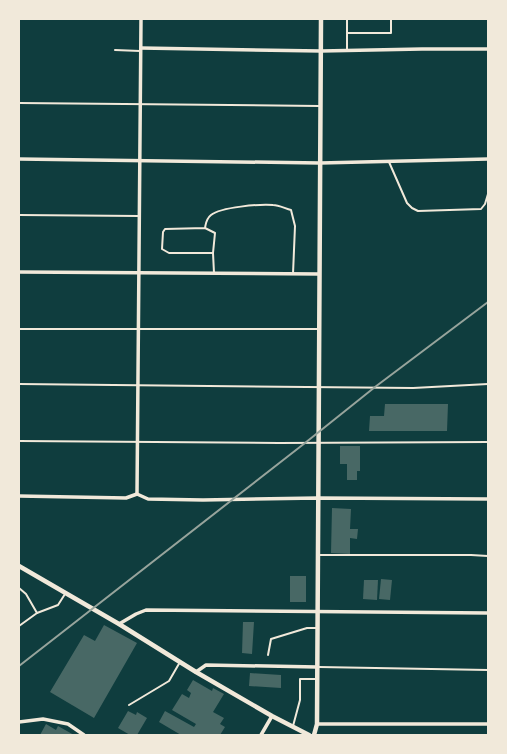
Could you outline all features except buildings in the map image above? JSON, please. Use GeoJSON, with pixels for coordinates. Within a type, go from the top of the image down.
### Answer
{"type":"FeatureCollection","features":[{"type":"Feature","properties":{"kind":"street"},"geometry":{"type":"LineString","coordinates":[[137,494],[141,19]]}},
{"type":"Feature","properties":{"kind":"street"},"geometry":{"type":"LineString","coordinates":[[314,735],[317,724],[318,628],[321,19]]}},
{"type":"Feature","properties":{"kind":"street"},"geometry":{"type":"LineString","coordinates":[[141,49],[321,51],[488,49]]}},
{"type":"Feature","properties":{"kind":"street"},"geometry":{"type":"LineString","coordinates":[[19,159],[320,162],[488,158]]}},
{"type":"Feature","properties":{"kind":"street"},"geometry":{"type":"LineString","coordinates":[[19,272],[320,274]]}},
{"type":"Feature","properties":{"kind":"street"},"geometry":{"type":"LineString","coordinates":[[19,496],[126,498],[137,494],[148,499],[203,500],[318,498],[488,499]]}},
{"type":"Feature","properties":{"kind":"street"},"geometry":{"type":"LineString","coordinates":[[19,566],[119,624],[196,672],[272,716],[309,735]]}},
{"type":"Feature","properties":{"kind":"street"},"geometry":{"type":"LineString","coordinates":[[119,624],[146,610],[488,613]]}},
{"type":"Feature","properties":{"kind":"street"},"geometry":{"type":"LineString","coordinates":[[196,672],[206,665],[317,667]]}},
{"type":"Feature","properties":{"kind":"street"},"geometry":{"type":"LineString","coordinates":[[261,735],[272,716]]}},
{"type":"Feature","properties":{"kind":"street"},"geometry":{"type":"LineString","coordinates":[[19,722],[43,719],[68,724],[84,735]]}},
{"type":"Feature","properties":{"kind":"street"},"geometry":{"type":"LineString","coordinates":[[317,724],[488,724]]}},
{"type":"Feature","properties":{"kind":"lane"},"geometry":{"type":"LineString","coordinates":[[347,19],[347,51]]}},
{"type":"Feature","properties":{"kind":"lane"},"geometry":{"type":"LineString","coordinates":[[347,33],[391,33],[392,19]]}},
{"type":"Feature","properties":{"kind":"lane"},"geometry":{"type":"LineString","coordinates":[[115,50],[141,49]]}},
{"type":"Feature","properties":{"kind":"lane"},"geometry":{"type":"LineString","coordinates":[[19,103],[320,106]]}},
{"type":"Feature","properties":{"kind":"lane"},"geometry":{"type":"LineString","coordinates":[[389,161],[407,203],[418,211],[481,209],[488,194]]}},
{"type":"Feature","properties":{"kind":"lane"},"geometry":{"type":"LineString","coordinates":[[205,228],[206,220],[212,214],[226,209],[274,205],[291,210],[295,226],[293,274]]}},
{"type":"Feature","properties":{"kind":"lane"},"geometry":{"type":"LineString","coordinates":[[19,215],[139,216]]}},
{"type":"Feature","properties":{"kind":"lane"},"geometry":{"type":"LineString","coordinates":[[213,253],[169,253],[162,249],[163,232],[165,229],[205,228],[215,233],[213,253],[214,273]]}},
{"type":"Feature","properties":{"kind":"lane"},"geometry":{"type":"LineString","coordinates":[[19,329],[319,329]]}},
{"type":"Feature","properties":{"kind":"lane"},"geometry":{"type":"LineString","coordinates":[[19,384],[139,384],[413,388],[488,384]]}},
{"type":"Feature","properties":{"kind":"lane"},"geometry":{"type":"LineString","coordinates":[[19,441],[279,443],[488,442]]}},
{"type":"Feature","properties":{"kind":"lane"},"geometry":{"type":"LineString","coordinates":[[318,555],[488,556]]}},
{"type":"Feature","properties":{"kind":"lane"},"geometry":{"type":"LineString","coordinates":[[19,588],[26,594],[37,613]]}},
{"type":"Feature","properties":{"kind":"lane"},"geometry":{"type":"LineString","coordinates":[[19,626],[37,613],[58,605],[65,594]]}},
{"type":"Feature","properties":{"kind":"lane"},"geometry":{"type":"LineString","coordinates":[[268,655],[270,639],[307,628],[318,628]]}},
{"type":"Feature","properties":{"kind":"lane"},"geometry":{"type":"LineString","coordinates":[[129,705],[169,681],[180,662]]}},
{"type":"Feature","properties":{"kind":"lane"},"geometry":{"type":"LineString","coordinates":[[317,667],[488,670]]}},
{"type":"Feature","properties":{"kind":"lane"},"geometry":{"type":"LineString","coordinates":[[293,727],[300,700],[300,679],[317,679]]}},
{"type":"Feature","properties":{"kind":"railway"},"geometry":{"type":"LineString","coordinates":[[19,666],[375,387],[488,302]]}}]}
